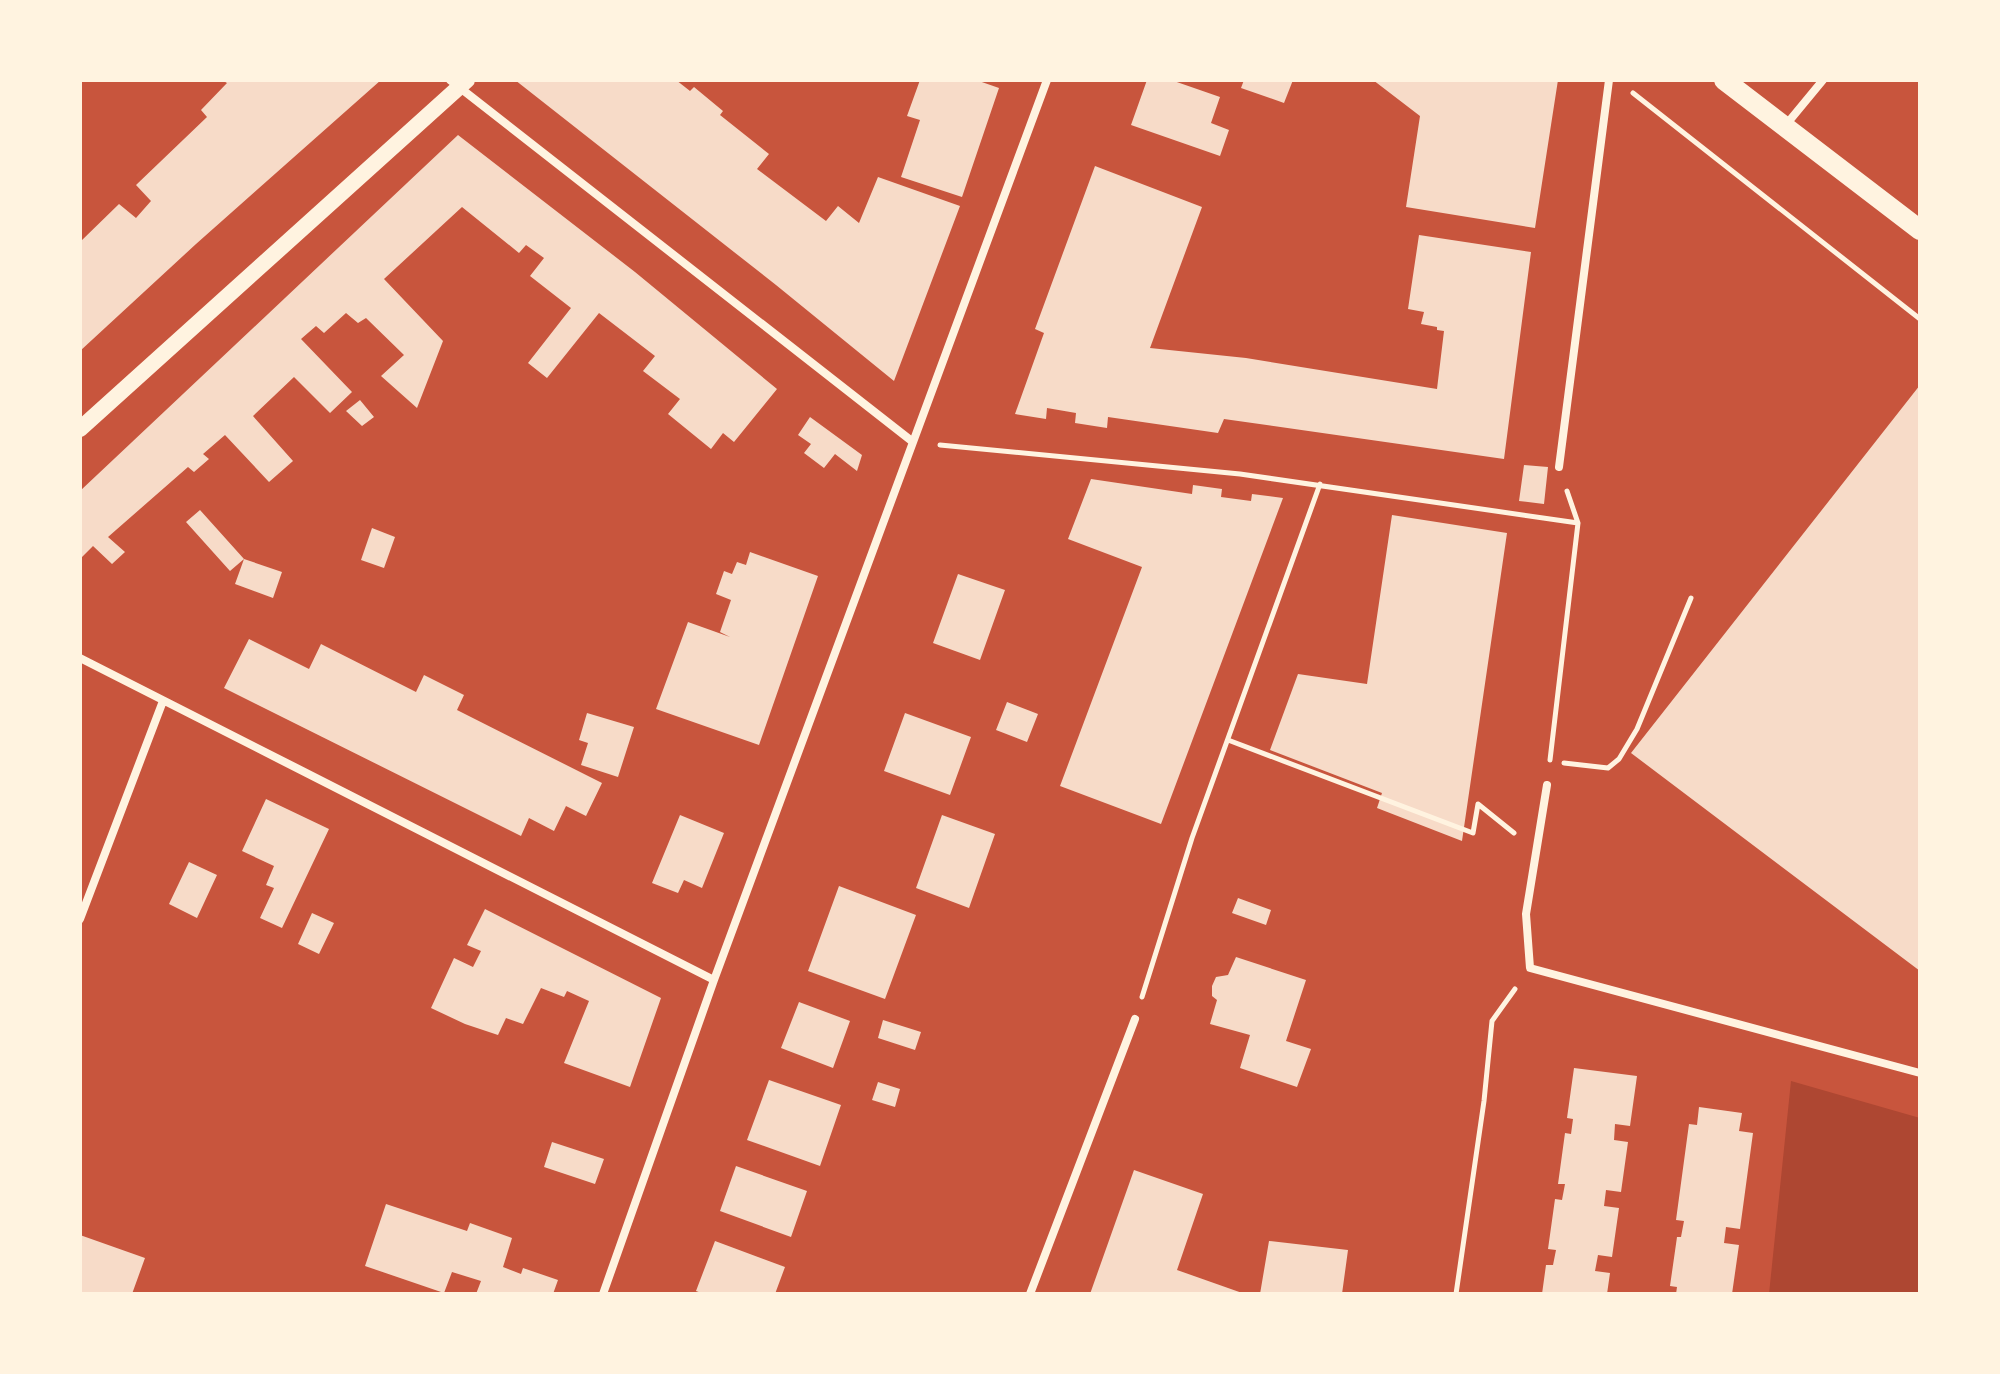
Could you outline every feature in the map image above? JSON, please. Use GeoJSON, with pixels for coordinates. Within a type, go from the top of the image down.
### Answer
{"type":"FeatureCollection","features":[{"type":"Feature","properties":{"kind":"main road"},"geometry":{"type":"LineString","coordinates":[[1724,80],[1920,230]]}},
{"type":"Feature","properties":{"kind":"main road"},"geometry":{"type":"LineString","coordinates":[[80,429],[459,82]]}},
{"type":"Feature","properties":{"kind":"street"},"geometry":{"type":"LineString","coordinates":[[603,1294],[714,980],[1047,80]]}},
{"type":"Feature","properties":{"kind":"street"},"geometry":{"type":"LineString","coordinates":[[1559,467],[1609,80]]}},
{"type":"Feature","properties":{"kind":"street"},"geometry":{"type":"LineString","coordinates":[[1785,126],[1823,80]]}},
{"type":"Feature","properties":{"kind":"street"},"geometry":{"type":"LineString","coordinates":[[459,82],[913,442]]}},
{"type":"Feature","properties":{"kind":"street"},"geometry":{"type":"LineString","coordinates":[[80,658],[714,980]]}},
{"type":"Feature","properties":{"kind":"street"},"geometry":{"type":"LineString","coordinates":[[80,919],[163,701]]}},
{"type":"Feature","properties":{"kind":"street"},"geometry":{"type":"LineString","coordinates":[[1547,785],[1526,914],[1530,968],[1920,1073]]}},
{"type":"Feature","properties":{"kind":"street"},"geometry":{"type":"LineString","coordinates":[[1030,1294],[1135,1019]]}},
{"type":"Feature","properties":{"kind":"path"},"geometry":{"type":"LineString","coordinates":[[1628,90],[1920,319]]}},
{"type":"Feature","properties":{"kind":"path"},"geometry":{"type":"LineString","coordinates":[[913,442],[1240,474],[1578,523],[1550,762],[1608,768],[1619,759],[1637,729],[1691,598]]}},
{"type":"Feature","properties":{"kind":"path"},"geometry":{"type":"LineString","coordinates":[[1135,1019],[1192,838],[1320,484]]}},
{"type":"Feature","properties":{"kind":"path"},"geometry":{"type":"LineString","coordinates":[[1228,740],[1473,833],[1478,804],[1536,851]]}},
{"type":"Feature","properties":{"kind":"path"},"geometry":{"type":"LineString","coordinates":[[1456,1294],[1484,1101],[1492,1021],[1530,968]]}},
{"type":"Feature","properties":{"kind":"shaded area"},"geometry":{"type":"Polygon","coordinates":[[[1791,1081],[1920,1118],[1920,1294],[1769,1294],[1791,1081]]]}},
{"type":"Feature","properties":{"kind":"building"},"geometry":{"type":"Polygon","coordinates":[[[222,80],[381,80],[80,351],[80,242],[119,204],[136,218],[151,201],[136,185],[207,117],[201,110],[227,83],[222,80]]]}},
{"type":"Feature","properties":{"kind":"building"},"geometry":{"type":"Polygon","coordinates":[[[515,80],[676,80],[690,91],[694,87],[723,111],[720,115],[769,154],[757,169],[826,221],[838,206],[859,223],[878,177],[960,206],[894,381],[776,285],[515,80]]]}},
{"type":"Feature","properties":{"kind":"building"},"geometry":{"type":"Polygon","coordinates":[[[920,80],[976,80],[999,88],[962,197],[901,177],[920,120],[907,116],[920,80]]]}},
{"type":"Feature","properties":{"kind":"building"},"geometry":{"type":"Polygon","coordinates":[[[1147,80],[1171,80],[1220,97],[1211,123],[1229,130],[1220,156],[1131,125],[1147,80]]]}},
{"type":"Feature","properties":{"kind":"building"},"geometry":{"type":"Polygon","coordinates":[[[1244,80],[1293,80],[1284,103],[1241,88],[1244,80]]]}},
{"type":"Feature","properties":{"kind":"building"},"geometry":{"type":"Polygon","coordinates":[[[1373,80],[1558,80],[1535,228],[1406,207],[1420,116],[1373,80]]]}},
{"type":"Feature","properties":{"kind":"building"},"geometry":{"type":"Polygon","coordinates":[[[458,135],[635,272],[777,389],[734,442],[723,433],[711,449],[668,414],[680,399],[643,371],[655,356],[599,313],[547,378],[528,363],[571,308],[530,276],[544,258],[526,245],[519,253],[462,207],[384,279],[443,341],[417,408],[381,376],[404,355],[366,318],[358,323],[346,313],[324,333],[316,326],[301,339],[352,392],[330,413],[294,377],[253,416],[293,461],[269,482],[225,435],[203,454],[209,459],[194,472],[188,467],[108,537],[125,552],[112,564],[93,546],[80,559],[80,491],[458,135]]]}},
{"type":"Feature","properties":{"kind":"building"},"geometry":{"type":"Polygon","coordinates":[[[1095,166],[1202,207],[1150,348],[1246,358],[1437,389],[1444,331],[1421,324],[1424,312],[1408,309],[1419,235],[1531,252],[1504,459],[1224,419],[1218,433],[1108,417],[1107,428],[1075,423],[1076,413],[1047,408],[1046,419],[1015,414],[1044,333],[1035,329],[1095,166]]]}},
{"type":"Feature","properties":{"kind":"building"},"geometry":{"type":"Polygon","coordinates":[[[1920,385],[1920,971],[1631,753],[1920,385]]]}},
{"type":"Feature","properties":{"kind":"building"},"geometry":{"type":"Polygon","coordinates":[[[360,400],[374,417],[362,426],[346,411],[360,400]]]}},
{"type":"Feature","properties":{"kind":"building"},"geometry":{"type":"Polygon","coordinates":[[[810,417],[862,455],[857,471],[835,454],[824,468],[804,453],[811,444],[798,435],[810,417]]]}},
{"type":"Feature","properties":{"kind":"building"},"geometry":{"type":"Polygon","coordinates":[[[1524,465],[1548,467],[1544,504],[1519,501],[1524,465]]]}},
{"type":"Feature","properties":{"kind":"building"},"geometry":{"type":"Polygon","coordinates":[[[1091,479],[1192,494],[1193,485],[1222,489],[1221,497],[1251,501],[1252,494],[1283,498],[1161,824],[1060,786],[1142,567],[1068,539],[1091,479]]]}},
{"type":"Feature","properties":{"kind":"building"},"geometry":{"type":"Polygon","coordinates":[[[200,510],[244,559],[230,571],[186,522],[200,510]]]}},
{"type":"Feature","properties":{"kind":"building"},"geometry":{"type":"Polygon","coordinates":[[[1392,515],[1507,533],[1462,841],[1377,808],[1382,793],[1270,750],[1298,674],[1367,684],[1392,515]]]}},
{"type":"Feature","properties":{"kind":"building"},"geometry":{"type":"Polygon","coordinates":[[[372,528],[395,537],[384,568],[361,560],[372,528]]]}},
{"type":"Feature","properties":{"kind":"building"},"geometry":{"type":"Polygon","coordinates":[[[750,552],[818,576],[759,745],[656,709],[688,622],[730,637],[720,632],[731,600],[716,594],[724,571],[732,574],[737,562],[746,565],[750,552]]]}},
{"type":"Feature","properties":{"kind":"building"},"geometry":{"type":"Polygon","coordinates":[[[244,559],[282,572],[273,598],[235,584],[244,559]]]}},
{"type":"Feature","properties":{"kind":"building"},"geometry":{"type":"Polygon","coordinates":[[[958,574],[1005,590],[980,660],[933,643],[958,574]]]}},
{"type":"Feature","properties":{"kind":"building"},"geometry":{"type":"Polygon","coordinates":[[[249,639],[309,669],[321,644],[416,692],[424,675],[464,695],[457,710],[602,783],[586,816],[566,806],[554,831],[529,818],[521,836],[224,688],[249,639]]]}},
{"type":"Feature","properties":{"kind":"building"},"geometry":{"type":"Polygon","coordinates":[[[1007,702],[1038,714],[1027,742],[996,730],[1007,702]]]}},
{"type":"Feature","properties":{"kind":"building"},"geometry":{"type":"Polygon","coordinates":[[[587,713],[634,727],[618,777],[581,765],[588,743],[579,740],[587,713]]]}},
{"type":"Feature","properties":{"kind":"building"},"geometry":{"type":"Polygon","coordinates":[[[905,713],[971,737],[950,795],[884,771],[905,713]]]}},
{"type":"Feature","properties":{"kind":"building"},"geometry":{"type":"Polygon","coordinates":[[[266,799],[329,829],[282,928],[260,918],[274,888],[266,885],[274,866],[242,851],[266,799]]]}},
{"type":"Feature","properties":{"kind":"building"},"geometry":{"type":"Polygon","coordinates":[[[680,815],[724,833],[702,888],[684,880],[678,893],[652,883],[680,815]]]}},
{"type":"Feature","properties":{"kind":"building"},"geometry":{"type":"Polygon","coordinates":[[[942,815],[995,834],[969,908],[916,888],[942,815]]]}},
{"type":"Feature","properties":{"kind":"building"},"geometry":{"type":"Polygon","coordinates":[[[189,862],[217,875],[197,918],[169,904],[189,862]]]}},
{"type":"Feature","properties":{"kind":"building"},"geometry":{"type":"Polygon","coordinates":[[[839,886],[916,915],[885,999],[808,971],[839,886]]]}},
{"type":"Feature","properties":{"kind":"building"},"geometry":{"type":"Polygon","coordinates":[[[1238,898],[1271,910],[1266,925],[1232,913],[1238,898]]]}},
{"type":"Feature","properties":{"kind":"building"},"geometry":{"type":"Polygon","coordinates":[[[485,909],[661,998],[630,1087],[564,1063],[589,1001],[567,991],[564,997],[541,988],[523,1024],[506,1018],[498,1035],[431,1008],[454,958],[473,967],[481,951],[467,945],[485,909]]]}},
{"type":"Feature","properties":{"kind":"building"},"geometry":{"type":"Polygon","coordinates":[[[312,913],[334,923],[319,954],[298,944],[312,913]]]}},
{"type":"Feature","properties":{"kind":"building"},"geometry":{"type":"Polygon","coordinates":[[[1236,957],[1306,980],[1286,1041],[1311,1049],[1297,1087],[1240,1068],[1250,1035],[1210,1024],[1217,1000],[1212,996],[1212,986],[1216,977],[1228,975],[1236,957]]]}},
{"type":"Feature","properties":{"kind":"building"},"geometry":{"type":"Polygon","coordinates":[[[799,1002],[850,1021],[833,1068],[781,1048],[799,1002]]]}},
{"type":"Feature","properties":{"kind":"building"},"geometry":{"type":"Polygon","coordinates":[[[883,1020],[921,1032],[915,1050],[878,1038],[883,1020]]]}},
{"type":"Feature","properties":{"kind":"building"},"geometry":{"type":"Polygon","coordinates":[[[1574,1068],[1637,1076],[1630,1126],[1615,1124],[1614,1140],[1628,1142],[1621,1192],[1606,1190],[1604,1206],[1619,1208],[1612,1257],[1598,1255],[1595,1271],[1610,1273],[1607,1294],[1542,1294],[1546,1265],[1553,1265],[1556,1250],[1548,1249],[1555,1199],[1562,1200],[1565,1184],[1558,1184],[1565,1133],[1571,1134],[1573,1119],[1567,1118],[1574,1068]]]}},
{"type":"Feature","properties":{"kind":"building"},"geometry":{"type":"Polygon","coordinates":[[[769,1080],[841,1105],[820,1166],[747,1140],[769,1080]]]}},
{"type":"Feature","properties":{"kind":"building"},"geometry":{"type":"Polygon","coordinates":[[[878,1082],[900,1089],[895,1107],[872,1100],[878,1082]]]}},
{"type":"Feature","properties":{"kind":"building"},"geometry":{"type":"Polygon","coordinates":[[[1699,1107],[1742,1113],[1739,1131],[1753,1133],[1740,1229],[1726,1227],[1724,1243],[1739,1245],[1732,1294],[1676,1294],[1677,1287],[1670,1286],[1677,1237],[1681,1237],[1684,1221],[1676,1220],[1689,1124],[1697,1125],[1699,1107]]]}},
{"type":"Feature","properties":{"kind":"building"},"geometry":{"type":"Polygon","coordinates":[[[552,1142],[604,1159],[595,1184],[544,1167],[552,1142]]]}},
{"type":"Feature","properties":{"kind":"building"},"geometry":{"type":"Polygon","coordinates":[[[736,1166],[807,1191],[791,1237],[720,1211],[736,1166]]]}},
{"type":"Feature","properties":{"kind":"building"},"geometry":{"type":"Polygon","coordinates":[[[1134,1170],[1203,1194],[1177,1270],[1245,1294],[1090,1294],[1134,1170]]]}},
{"type":"Feature","properties":{"kind":"building"},"geometry":{"type":"Polygon","coordinates":[[[386,1204],[467,1231],[470,1223],[512,1238],[503,1267],[521,1274],[523,1268],[558,1280],[553,1294],[476,1294],[481,1281],[452,1272],[444,1293],[365,1266],[386,1204]]]}},
{"type":"Feature","properties":{"kind":"building"},"geometry":{"type":"Polygon","coordinates":[[[80,1235],[145,1258],[132,1294],[80,1294],[80,1235]]]}},
{"type":"Feature","properties":{"kind":"building"},"geometry":{"type":"Polygon","coordinates":[[[715,1241],[785,1267],[775,1294],[704,1294],[696,1291],[715,1241]]]}},
{"type":"Feature","properties":{"kind":"building"},"geometry":{"type":"Polygon","coordinates":[[[1269,1241],[1348,1250],[1342,1294],[1260,1294],[1269,1241]]]}}]}
